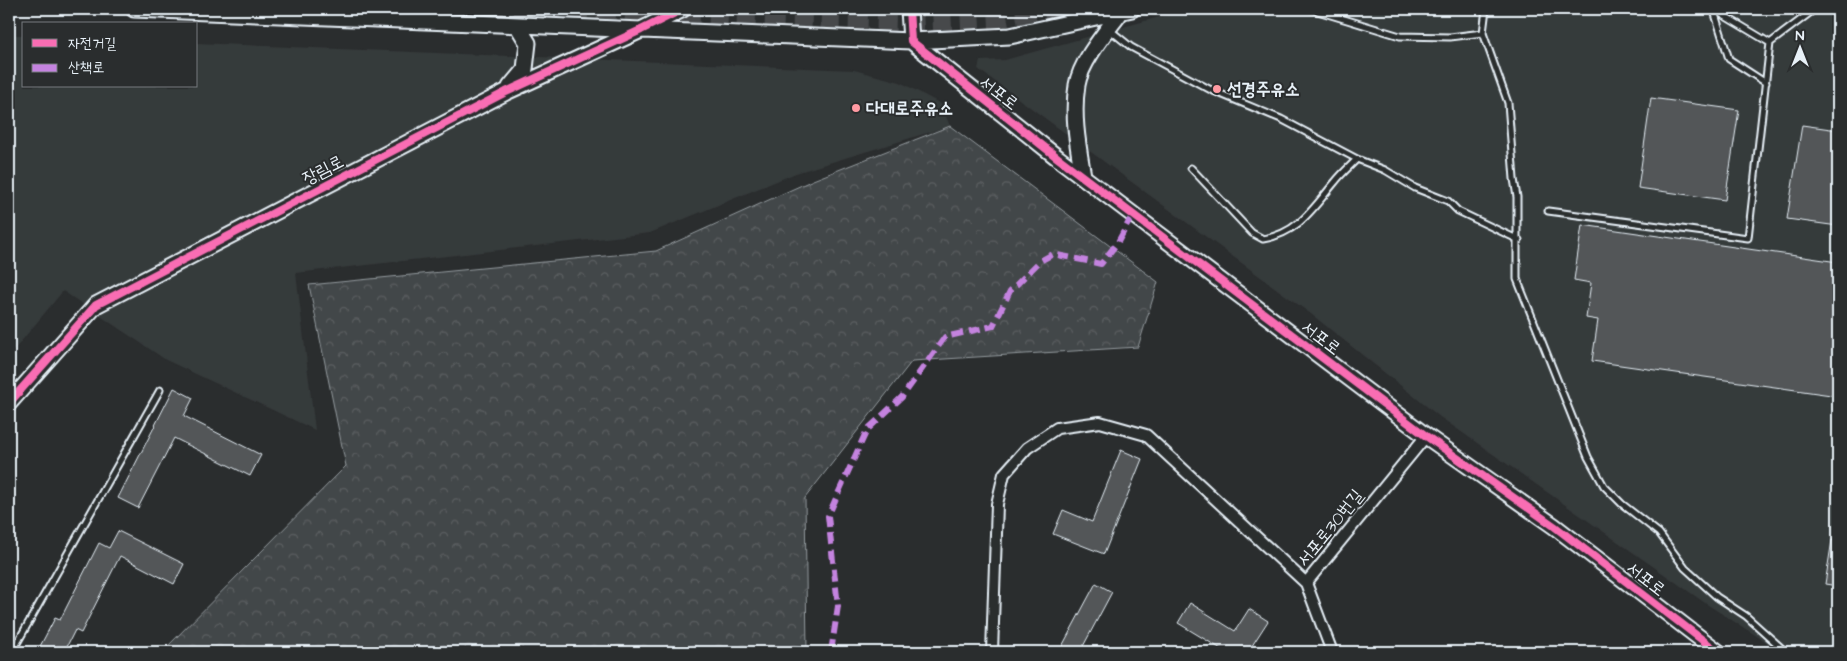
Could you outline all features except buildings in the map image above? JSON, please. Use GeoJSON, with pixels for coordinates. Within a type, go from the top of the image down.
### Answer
{"type":"FeatureCollection","features":[{"type":"Feature","properties":{"kind":"street"},"geometry":{"type":"LineString","coordinates":[[134,9],[911,41],[1010,36],[1126,11]]}},
{"type":"Feature","properties":{"kind":"street","name":"장림로"},"geometry":{"type":"LineString","coordinates":[[9,404],[96,305],[506,92],[683,9]]}},
{"type":"Feature","properties":{"kind":"street"},"geometry":{"type":"LineString","coordinates":[[909,9],[911,41]]}},
{"type":"Feature","properties":{"kind":"street"},"geometry":{"type":"LineString","coordinates":[[1083,176],[1075,130],[1077,84],[1090,56],[1108,28],[1126,11]]}},
{"type":"Feature","properties":{"kind":"street"},"geometry":{"type":"LineString","coordinates":[[506,92],[526,69],[528,43],[517,25]]}},
{"type":"Feature","properties":{"kind":"street","name":"서포로"},"geometry":{"type":"LineString","coordinates":[[911,41],[1083,176],[1426,436],[1554,526],[1718,652]]}},
{"type":"Feature","properties":{"kind":"street"},"geometry":{"type":"LineString","coordinates":[[992,652],[997,504],[1004,474],[1027,448],[1056,428],[1100,422],[1146,435],[1306,582]]}},
{"type":"Feature","properties":{"kind":"street","name":"서포로30번길"},"geometry":{"type":"LineString","coordinates":[[1332,652],[1306,582],[1426,436]]}},
{"type":"Feature","properties":{"kind":"lane"},"geometry":{"type":"LineString","coordinates":[[1310,9],[1400,36],[1450,37],[1483,33]]}},
{"type":"Feature","properties":{"kind":"lane"},"geometry":{"type":"LineString","coordinates":[[1486,9],[1483,33],[1508,103],[1514,179],[1518,197],[1518,279],[1588,457],[1604,486],[1622,504],[1659,534],[1685,568],[1717,597],[1746,616],[1786,652]]}},
{"type":"Feature","properties":{"kind":"lane"},"geometry":{"type":"LineString","coordinates":[[1713,9],[1770,43]]}},
{"type":"Feature","properties":{"kind":"lane"},"geometry":{"type":"LineString","coordinates":[[1713,9],[1728,59],[1766,83]]}},
{"type":"Feature","properties":{"kind":"lane"},"geometry":{"type":"LineString","coordinates":[[1548,211],[1748,238],[1770,43],[1815,9]]}},
{"type":"Feature","properties":{"kind":"lane"},"geometry":{"type":"LineString","coordinates":[[1108,28],[1131,47],[1164,66],[1211,90],[1281,119],[1357,159],[1385,170],[1415,188],[1448,201],[1458,211],[1519,240]]}},
{"type":"Feature","properties":{"kind":"lane"},"geometry":{"type":"LineString","coordinates":[[1192,168],[1252,234],[1263,239],[1290,230],[1313,210],[1335,182],[1357,159]]}},
{"type":"Feature","properties":{"kind":"lane"},"geometry":{"type":"LineString","coordinates":[[12,652],[160,390]]}},
{"type":"Feature","properties":{"kind":"shaded area"},"geometry":{"type":"Polygon","coordinates":[[[1188,9],[1838,9],[1838,652],[1782,652],[1708,605],[1440,417],[1311,314],[978,69],[980,61],[1005,60],[1188,9]]]}},
{"type":"Feature","properties":{"kind":"shaded area"},"geometry":{"type":"Polygon","coordinates":[[[9,35],[22,35],[22,88],[198,88],[198,43],[854,70],[900,82],[941,104],[950,126],[796,173],[650,233],[296,273],[315,430],[166,360],[63,291],[9,356],[9,35]]]}},
{"type":"Feature","properties":{"kind":"green space"},"geometry":{"type":"Polygon","coordinates":[[[950,126],[1158,282],[1138,347],[912,361],[805,498],[807,652],[162,652],[346,466],[309,285],[656,251],[813,180],[950,126]]]}},
{"type":"Feature","properties":{"kind":"tunnel"},"geometry":{"type":"LineString","coordinates":[[457,9],[681,19],[904,24],[1007,19],[1062,9]]}},
{"type":"Feature","properties":{"kind":"marked path"},"geometry":{"type":"LineString","coordinates":[[831,652],[838,606],[828,516],[867,430],[902,397],[945,337],[993,326],[1010,291],[1040,261],[1053,254],[1101,264],[1118,242],[1133,214]]}},
{"type":"Feature","properties":{"kind":"cycle path"},"geometry":{"type":"LineString","coordinates":[[9,403],[96,305],[506,92],[683,9]]}},
{"type":"Feature","properties":{"kind":"cycle path"},"geometry":{"type":"LineString","coordinates":[[909,9],[911,41],[1058,158],[1426,436],[1554,526],[1718,652]]}},
{"type":"Feature","properties":{"kind":"place","name":"선경주유소"},"geometry":{"type":"Point","coordinates":[1217,89]}},
{"type":"Feature","properties":{"kind":"place","name":"다대로주유소"},"geometry":{"type":"Point","coordinates":[856,108]}}]}
